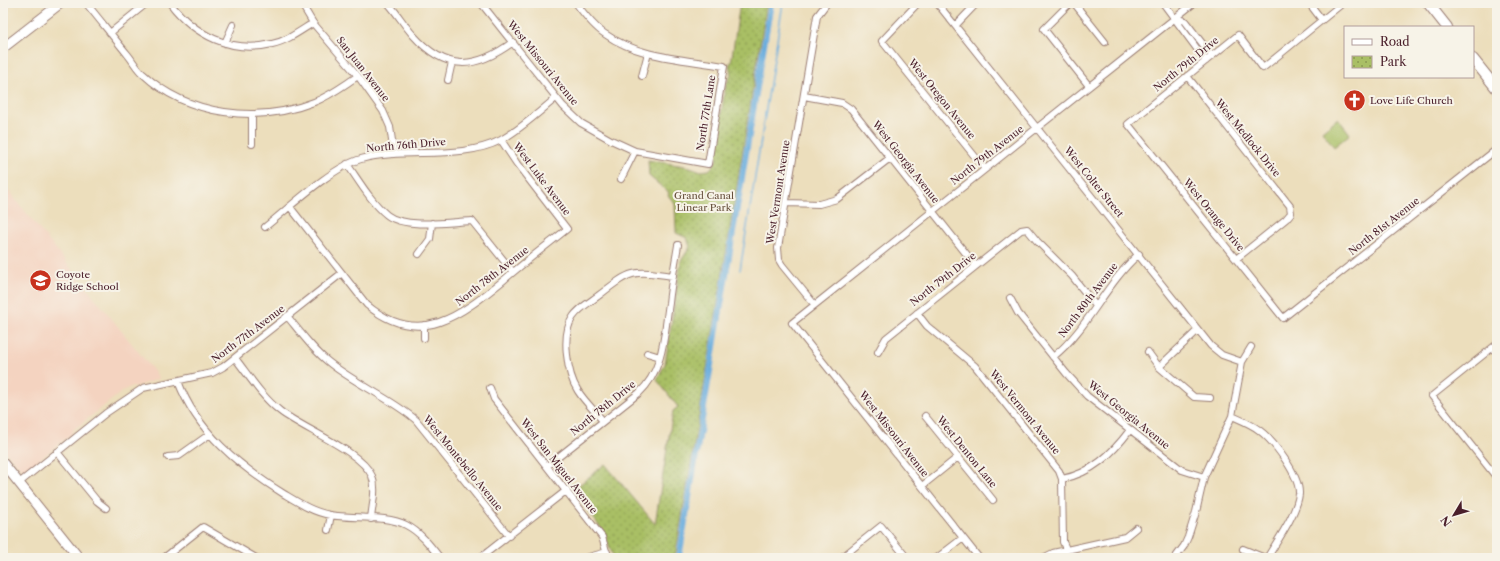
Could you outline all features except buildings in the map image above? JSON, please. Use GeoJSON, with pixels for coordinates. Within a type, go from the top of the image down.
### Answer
{"type":"FeatureCollection","features":[{"type":"Feature","properties":{"kind":"main road"},"geometry":{"type":"LineString","coordinates":[[3,48],[61,3]]}},
{"type":"Feature","properties":{"kind":"main road"},"geometry":{"type":"LineString","coordinates":[[1428,3],[1446,26]]}},
{"type":"Feature","properties":{"kind":"main road"},"geometry":{"type":"LineString","coordinates":[[1474,60],[1497,89]]}},
{"type":"Feature","properties":{"kind":"main road"},"geometry":{"type":"LineString","coordinates":[[3,463],[79,558]]}},
{"type":"Feature","properties":{"kind":"street"},"geometry":{"type":"LineString","coordinates":[[86,3],[142,73],[172,95],[210,110],[231,114],[252,115],[295,108],[315,102],[358,76]]}},
{"type":"Feature","properties":{"kind":"street"},"geometry":{"type":"LineString","coordinates":[[110,33],[147,3]]}},
{"type":"Feature","properties":{"kind":"street"},"geometry":{"type":"LineString","coordinates":[[170,3],[196,29],[208,37],[225,43],[254,47],[273,44],[287,39],[313,23]]}},
{"type":"Feature","properties":{"kind":"street","name":"San Juan Avenue"},"geometry":{"type":"LineString","coordinates":[[301,3],[313,23],[358,76],[384,111],[390,127],[394,154]]}},
{"type":"Feature","properties":{"kind":"street"},"geometry":{"type":"LineString","coordinates":[[388,3],[412,35],[433,55],[452,62],[465,63],[480,61],[500,52],[513,42]]}},
{"type":"Feature","properties":{"kind":"street","name":"West Missouri Avenue"},"geometry":{"type":"LineString","coordinates":[[481,3],[556,98],[571,113],[591,129],[635,151],[708,164]]}},
{"type":"Feature","properties":{"kind":"street"},"geometry":{"type":"LineString","coordinates":[[576,3],[604,34],[630,47],[648,53],[642,76]]}},
{"type":"Feature","properties":{"kind":"street","name":"West Vermont Avenue"},"geometry":{"type":"LineString","coordinates":[[814,304],[786,270],[780,260],[778,248],[817,16],[826,3]]}},
{"type":"Feature","properties":{"kind":"street","name":"West Oregon Avenue"},"geometry":{"type":"LineString","coordinates":[[918,3],[882,41],[985,169]]}},
{"type":"Feature","properties":{"kind":"street","name":"West Colter Street"},"geometry":{"type":"LineString","coordinates":[[937,3],[1198,330],[1217,352],[1242,362]]}},
{"type":"Feature","properties":{"kind":"street"},"geometry":{"type":"LineString","coordinates":[[956,25],[977,3]]}},
{"type":"Feature","properties":{"kind":"street"},"geometry":{"type":"LineString","coordinates":[[1070,3],[1044,29],[1089,86]]}},
{"type":"Feature","properties":{"kind":"street"},"geometry":{"type":"LineString","coordinates":[[1074,3],[1105,42]]}},
{"type":"Feature","properties":{"kind":"street"},"geometry":{"type":"LineString","coordinates":[[1163,3],[1175,18],[1179,27],[1206,61]]}},
{"type":"Feature","properties":{"kind":"street","name":"North 79th Avenue"},"geometry":{"type":"LineString","coordinates":[[792,323],[1194,3]]}},
{"type":"Feature","properties":{"kind":"street"},"geometry":{"type":"LineString","coordinates":[[1309,3],[1322,20],[1343,3]]}},
{"type":"Feature","properties":{"kind":"street"},"geometry":{"type":"LineString","coordinates":[[1175,18],[1185,21],[1212,56]]}},
{"type":"Feature","properties":{"kind":"street","name":"North 79th Drive"},"geometry":{"type":"LineString","coordinates":[[1128,124],[1238,35],[1263,68],[1322,20]]}},
{"type":"Feature","properties":{"kind":"street"},"geometry":{"type":"LineString","coordinates":[[225,43],[233,25]]}},
{"type":"Feature","properties":{"kind":"street","name":"North 77th Lane"},"geometry":{"type":"LineString","coordinates":[[648,53],[724,66],[708,164]]}},
{"type":"Feature","properties":{"kind":"street"},"geometry":{"type":"LineString","coordinates":[[448,80],[452,62]]}},
{"type":"Feature","properties":{"kind":"street","name":"West Medlock Drive"},"geometry":{"type":"LineString","coordinates":[[1187,76],[1290,206],[1291,212],[1236,259]]}},
{"type":"Feature","properties":{"kind":"street","name":"West Georgia Avenue"},"geometry":{"type":"LineString","coordinates":[[804,96],[847,105],[976,266]]}},
{"type":"Feature","properties":{"kind":"street","name":"North 76th Drive"},"geometry":{"type":"LineString","coordinates":[[265,227],[347,164],[360,159],[394,154],[478,148],[501,140],[512,133],[556,98]]}},
{"type":"Feature","properties":{"kind":"street"},"geometry":{"type":"LineString","coordinates":[[252,115],[252,144]]}},
{"type":"Feature","properties":{"kind":"street","name":"West Orange Drive"},"geometry":{"type":"LineString","coordinates":[[1128,124],[1284,318]]}},
{"type":"Feature","properties":{"kind":"street","name":"West Luke Avenue"},"geometry":{"type":"LineString","coordinates":[[501,140],[517,164],[567,229]]}},
{"type":"Feature","properties":{"kind":"street","name":"North 81st Avenue"},"geometry":{"type":"LineString","coordinates":[[1284,318],[1497,149]]}},
{"type":"Feature","properties":{"kind":"street"},"geometry":{"type":"LineString","coordinates":[[621,179],[635,151]]}},
{"type":"Feature","properties":{"kind":"street"},"geometry":{"type":"LineString","coordinates":[[786,203],[819,204],[837,199],[890,158]]}},
{"type":"Feature","properties":{"kind":"street"},"geometry":{"type":"LineString","coordinates":[[347,164],[380,208],[389,216],[402,222],[472,221],[513,272]]}},
{"type":"Feature","properties":{"kind":"street"},"geometry":{"type":"LineString","coordinates":[[290,207],[368,305],[377,312],[398,322],[411,326],[424,325],[424,338]]}},
{"type":"Feature","properties":{"kind":"street"},"geometry":{"type":"LineString","coordinates":[[419,254],[430,239],[432,222]]}},
{"type":"Feature","properties":{"kind":"street","name":"North 78th Avenue"},"geometry":{"type":"LineString","coordinates":[[424,325],[435,324],[460,313],[567,229]]}},
{"type":"Feature","properties":{"kind":"street","name":"North 79th Drive"},"geometry":{"type":"LineString","coordinates":[[878,352],[886,338],[1021,230],[1027,229],[1072,276],[1096,306]]}},
{"type":"Feature","properties":{"kind":"street","name":"North 78th Drive"},"geometry":{"type":"LineString","coordinates":[[547,466],[645,387],[651,380],[660,357],[678,245]]}},
{"type":"Feature","properties":{"kind":"street","name":"North 80th Avenue"},"geometry":{"type":"LineString","coordinates":[[1053,357],[1064,347],[1123,268],[1138,254]]}},
{"type":"Feature","properties":{"kind":"street"},"geometry":{"type":"LineString","coordinates":[[603,421],[577,390],[573,379],[567,354],[567,333],[570,322],[578,311],[630,274],[640,271],[673,276]]}},
{"type":"Feature","properties":{"kind":"street","name":"North 77th Avenue"},"geometry":{"type":"LineString","coordinates":[[19,482],[127,397],[143,388],[212,373],[235,358],[342,272]]}},
{"type":"Feature","properties":{"kind":"street","name":"West Georgia Avenue"},"geometry":{"type":"LineString","coordinates":[[1010,298],[1018,313],[1086,396],[1182,470],[1204,477]]}},
{"type":"Feature","properties":{"kind":"street","name":"West Vermont Avenue"},"geometry":{"type":"LineString","coordinates":[[917,313],[927,326],[975,366],[1059,471],[1062,479],[1062,529],[1063,542],[1066,550]]}},
{"type":"Feature","properties":{"kind":"street","name":"West Montebello Avenue"},"geometry":{"type":"LineString","coordinates":[[287,316],[320,355],[332,365],[402,408],[416,420],[509,536]]}},
{"type":"Feature","properties":{"kind":"street","name":"West Missouri Avenue"},"geometry":{"type":"LineString","coordinates":[[792,323],[979,558]]}},
{"type":"Feature","properties":{"kind":"street"},"geometry":{"type":"LineString","coordinates":[[1159,367],[1198,330]]}},
{"type":"Feature","properties":{"kind":"street"},"geometry":{"type":"LineString","coordinates":[[1497,344],[1432,396],[1497,478]]}},
{"type":"Feature","properties":{"kind":"street"},"geometry":{"type":"LineString","coordinates":[[1175,558],[1184,546],[1188,537],[1196,512],[1204,477],[1232,416],[1242,362],[1251,347]]}},
{"type":"Feature","properties":{"kind":"street"},"geometry":{"type":"LineString","coordinates":[[1148,352],[1159,367],[1194,397],[1210,398]]}},
{"type":"Feature","properties":{"kind":"street"},"geometry":{"type":"LineString","coordinates":[[647,353],[660,357]]}},
{"type":"Feature","properties":{"kind":"street"},"geometry":{"type":"LineString","coordinates":[[235,358],[268,400],[279,411],[354,456],[363,465],[372,476],[374,491],[371,519]]}},
{"type":"Feature","properties":{"kind":"street"},"geometry":{"type":"LineString","coordinates":[[178,381],[185,400],[210,434],[227,454],[242,467],[312,510],[330,516],[371,519],[404,524],[422,536],[440,558]]}},
{"type":"Feature","properties":{"kind":"street","name":"West San Miguel Avenue"},"geometry":{"type":"LineString","coordinates":[[490,388],[494,398],[602,537],[608,555]]}},
{"type":"Feature","properties":{"kind":"street","name":"West Denton Lane"},"geometry":{"type":"LineString","coordinates":[[925,416],[993,500]]}},
{"type":"Feature","properties":{"kind":"street"},"geometry":{"type":"LineString","coordinates":[[1232,416],[1261,431],[1291,467],[1297,481],[1299,494],[1296,507],[1266,558],[1243,549]]}},
{"type":"Feature","properties":{"kind":"street"},"geometry":{"type":"LineString","coordinates":[[1062,479],[1080,475],[1094,468],[1108,456],[1130,430]]}},
{"type":"Feature","properties":{"kind":"street"},"geometry":{"type":"LineString","coordinates":[[168,457],[179,456],[210,434]]}},
{"type":"Feature","properties":{"kind":"street"},"geometry":{"type":"LineString","coordinates":[[57,452],[96,502],[106,508]]}},
{"type":"Feature","properties":{"kind":"street"},"geometry":{"type":"LineString","coordinates":[[922,486],[958,457]]}},
{"type":"Feature","properties":{"kind":"street"},"geometry":{"type":"LineString","coordinates":[[480,558],[567,490]]}},
{"type":"Feature","properties":{"kind":"street"},"geometry":{"type":"LineString","coordinates":[[328,530],[330,516]]}},
{"type":"Feature","properties":{"kind":"street"},"geometry":{"type":"LineString","coordinates":[[841,558],[881,526],[907,558]]}},
{"type":"Feature","properties":{"kind":"street"},"geometry":{"type":"LineString","coordinates":[[164,558],[203,527],[256,558]]}},
{"type":"Feature","properties":{"kind":"street"},"geometry":{"type":"LineString","coordinates":[[1043,558],[1053,553],[1125,537],[1136,528]]}},
{"type":"Feature","properties":{"kind":"street"},"geometry":{"type":"LineString","coordinates":[[937,558],[963,538]]}},
{"type":"Feature","properties":{"kind":"street"},"geometry":{"type":"LineString","coordinates":[[585,558],[608,555]]}},
{"type":"Feature","properties":{"kind":"shaded area","name":"Coyote Ridge School"},"geometry":{"type":"Polygon","coordinates":[[[3,184],[157,375],[158,379],[135,387],[130,387],[123,391],[73,430],[71,435],[27,469],[22,470],[3,449],[3,184]]]}},
{"type":"Feature","properties":{"kind":"green space","name":"Grand Canal Linear Park"},"geometry":{"type":"Polygon","coordinates":[[[740,3],[767,3],[675,558],[614,558],[603,531],[573,490],[605,464],[655,524],[673,411],[678,407],[657,380],[665,364],[681,261],[690,247],[687,238],[676,233],[675,204],[668,195],[669,193],[649,176],[648,160],[690,167],[701,171],[709,170],[717,159],[716,145],[726,84],[731,75],[729,64],[731,63],[740,3]]]}},
{"type":"Feature","properties":{"kind":"green space"},"geometry":{"type":"Polygon","coordinates":[[[1338,118],[1350,134],[1334,147],[1322,131],[1338,118]]]}},
{"type":"Feature","properties":{"kind":"waterway"},"geometry":{"type":"LineString","coordinates":[[679,558],[771,3]]}},
{"type":"Feature","properties":{"kind":"waterway"},"geometry":{"type":"LineString","coordinates":[[740,270],[783,3]]}},
{"type":"Feature","properties":{"kind":"place","name":"Love Life Church"},"geometry":{"type":"Point","coordinates":[1354,100]}},
{"type":"Feature","properties":{"kind":"place","name":"Coyote Ridge School"},"geometry":{"type":"Point","coordinates":[41,280]}}]}
